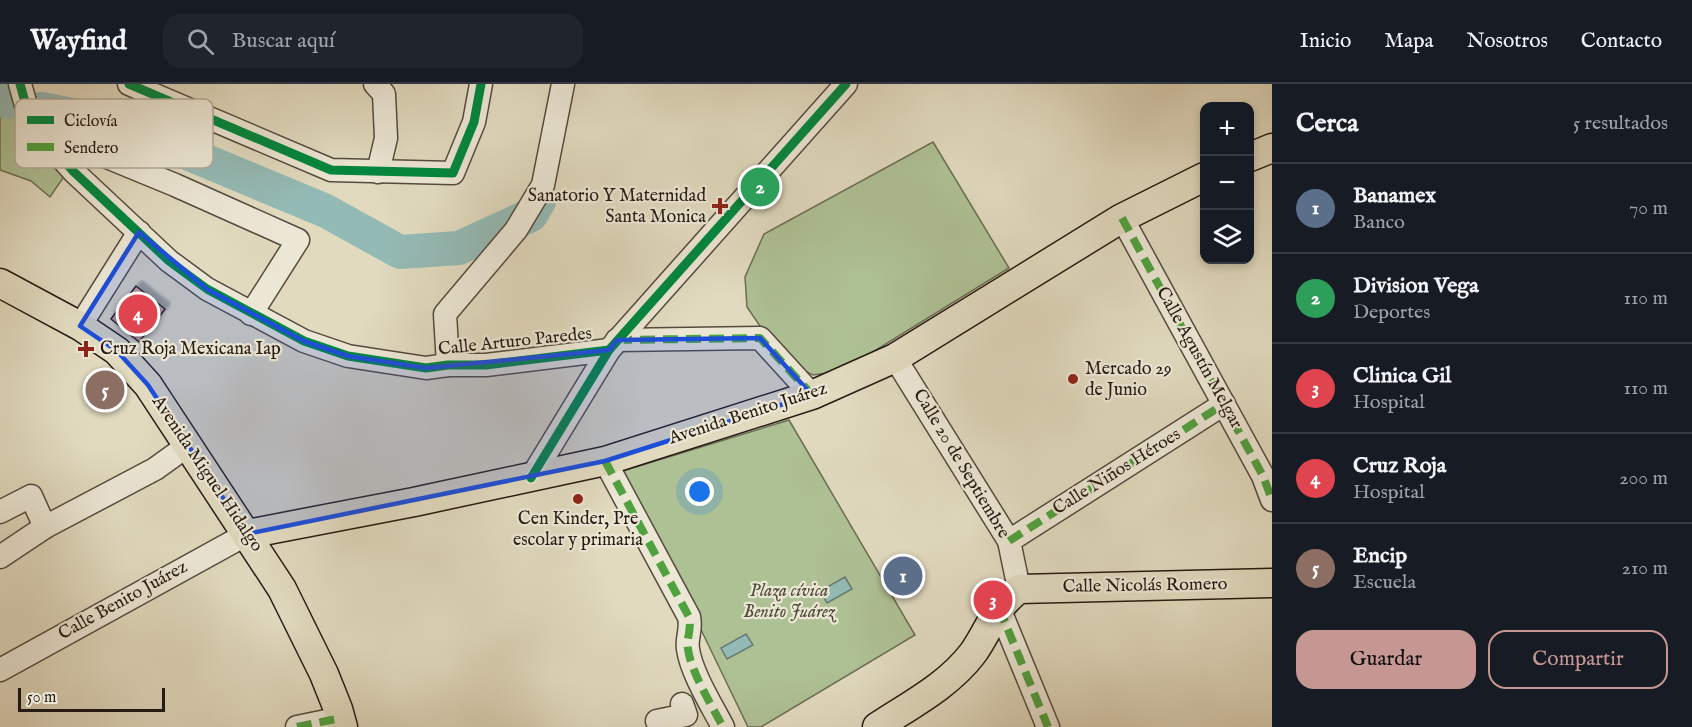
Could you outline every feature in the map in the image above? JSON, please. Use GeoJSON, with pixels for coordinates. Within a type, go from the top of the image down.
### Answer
{"type":"FeatureCollection","features":[{"type":"Feature","properties":{"kind":"main road"},"geometry":{"type":"LineString","coordinates":[[1252,156],[1272,148]]}},
{"type":"Feature","properties":{"kind":"main road","name":"Avenida Benito Juárez"},"geometry":{"type":"LineString","coordinates":[[247,534],[531,478],[605,460],[812,395],[895,358],[1122,218],[1200,179]]}},
{"type":"Feature","properties":{"kind":"main road","name":"Avenida Miguel Hidalgo"},"geometry":{"type":"LineString","coordinates":[[0,283],[80,326],[117,351],[148,385],[282,588],[324,674],[342,723]]}},
{"type":"Feature","properties":{"kind":"main road","name":"Calle Nicolás Romero"},"geometry":{"type":"LineString","coordinates":[[1009,599],[1272,583]]}},
{"type":"Feature","properties":{"kind":"main road"},"geometry":{"type":"LineString","coordinates":[[877,727],[932,692],[961,666],[974,652],[1009,599]]}},
{"type":"Feature","properties":{"kind":"street","name":"Calle Arturo Paredes"},"geometry":{"type":"LineString","coordinates":[[20,84],[24,99]]}},
{"type":"Feature","properties":{"kind":"street"},"geometry":{"type":"LineString","coordinates":[[129,84],[164,99]]}},
{"type":"Feature","properties":{"kind":"street"},"geometry":{"type":"LineString","coordinates":[[375,84],[384,94],[386,138],[378,172]]}},
{"type":"Feature","properties":{"kind":"street"},"geometry":{"type":"LineString","coordinates":[[213,120],[331,170],[453,173],[474,123],[481,84]]}},
{"type":"Feature","properties":{"kind":"street"},"geometry":{"type":"LineString","coordinates":[[448,365],[445,314],[516,230],[543,184],[562,84]]}},
{"type":"Feature","properties":{"kind":"street"},"geometry":{"type":"LineString","coordinates":[[531,478],[613,345],[846,84]]}},
{"type":"Feature","properties":{"kind":"street","name":"Calle Arturo Paredes"},"geometry":{"type":"LineString","coordinates":[[70,168],[169,261],[207,289],[304,341],[348,356],[426,368],[448,365],[486,365],[613,345],[760,338],[812,395]]}},
{"type":"Feature","properties":{"kind":"street"},"geometry":{"type":"LineString","coordinates":[[134,168],[298,240],[251,314]]}},
{"type":"Feature","properties":{"kind":"street","name":"Calle Agustín Melgar"},"geometry":{"type":"LineString","coordinates":[[1122,218],[1263,476],[1272,500]]}},
{"type":"Feature","properties":{"kind":"street"},"geometry":{"type":"LineString","coordinates":[[80,326],[139,232]]}},
{"type":"Feature","properties":{"kind":"street","name":"Calle 20 de Septiembre"},"geometry":{"type":"LineString","coordinates":[[895,358],[1009,541],[1009,599],[1048,727]]}},
{"type":"Feature","properties":{"kind":"street","name":"Calle Niños Héroes"},"geometry":{"type":"LineString","coordinates":[[1009,541],[1224,404]]}},
{"type":"Feature","properties":{"kind":"street"},"geometry":{"type":"LineString","coordinates":[[3,547],[155,469],[187,446]]}},
{"type":"Feature","properties":{"kind":"street"},"geometry":{"type":"LineString","coordinates":[[605,460],[689,617],[692,627],[687,647],[692,663],[723,727]]}},
{"type":"Feature","properties":{"kind":"street"},"geometry":{"type":"LineString","coordinates":[[0,512],[31,496],[45,527]]}},
{"type":"Feature","properties":{"kind":"street","name":"Calle Benito Juárez"},"geometry":{"type":"LineString","coordinates":[[0,670],[247,534]]}},
{"type":"Feature","properties":{"kind":"street"},"geometry":{"type":"LineString","coordinates":[[661,727],[657,721],[686,716],[682,704]]}},
{"type":"Feature","properties":{"kind":"street"},"geometry":{"type":"LineString","coordinates":[[297,727],[342,723]]}},
{"type":"Feature","properties":{"kind":"highlighted area"},"geometry":{"type":"Polygon","coordinates":[[[139,232],[207,289],[304,341],[348,356],[426,368],[609,350],[617,340],[760,338],[812,395],[605,461],[247,534],[148,385],[117,351],[80,326],[139,232]]]}},
{"type":"Feature","properties":{"kind":"green space"},"geometry":{"type":"Polygon","coordinates":[[[0,84],[9,84],[19,99],[15,99],[15,168],[64,168],[67,172],[50,197],[31,181],[0,170],[0,84]]]}},
{"type":"Feature","properties":{"kind":"green space"},"geometry":{"type":"Polygon","coordinates":[[[933,142],[1009,268],[842,371],[813,375],[784,361],[747,307],[745,277],[764,234],[933,142]]]}},
{"type":"Feature","properties":{"kind":"green space","name":"Plaza cívica Benito Juárez"},"geometry":{"type":"Polygon","coordinates":[[[789,420],[915,635],[761,727],[748,727],[692,611],[613,474],[789,420]]]}},
{"type":"Feature","properties":{"kind":"water"},"geometry":{"type":"Polygon","coordinates":[[[845,577],[852,589],[827,603],[820,591],[845,577]]]}},
{"type":"Feature","properties":{"kind":"water"},"geometry":{"type":"Polygon","coordinates":[[[746,634],[753,645],[727,659],[721,648],[746,634]]]}},
{"type":"Feature","properties":{"kind":"building"},"geometry":{"type":"Polygon","coordinates":[[[136,286],[165,309],[139,342],[111,319],[136,286]]]}},
{"type":"Feature","properties":{"kind":"waterway"},"geometry":{"type":"LineString","coordinates":[[0,99],[8,102]]}},
{"type":"Feature","properties":{"kind":"waterway"},"geometry":{"type":"LineString","coordinates":[[213,164],[326,211],[400,252],[459,248],[531,215],[539,201]]}},
{"type":"Feature","properties":{"kind":"marked path"},"geometry":{"type":"LineString","coordinates":[[1122,218],[1263,476],[1272,500]]}},
{"type":"Feature","properties":{"kind":"marked path"},"geometry":{"type":"LineString","coordinates":[[617,340],[760,338],[812,395]]}},
{"type":"Feature","properties":{"kind":"marked path"},"geometry":{"type":"LineString","coordinates":[[1009,541],[1224,404]]}},
{"type":"Feature","properties":{"kind":"marked path"},"geometry":{"type":"LineString","coordinates":[[605,461],[689,617],[688,645],[693,668],[723,727]]}},
{"type":"Feature","properties":{"kind":"marked path"},"geometry":{"type":"LineString","coordinates":[[999,608],[1048,727]]}},
{"type":"Feature","properties":{"kind":"marked path"},"geometry":{"type":"LineString","coordinates":[[297,727],[341,718]]}},
{"type":"Feature","properties":{"kind":"cycle path"},"geometry":{"type":"LineString","coordinates":[[20,84],[24,99]]}},
{"type":"Feature","properties":{"kind":"cycle path"},"geometry":{"type":"LineString","coordinates":[[129,84],[164,99]]}},
{"type":"Feature","properties":{"kind":"cycle path"},"geometry":{"type":"LineString","coordinates":[[213,120],[331,170],[453,173],[474,122],[481,84]]}},
{"type":"Feature","properties":{"kind":"cycle path"},"geometry":{"type":"LineString","coordinates":[[531,478],[609,350],[846,84]]}},
{"type":"Feature","properties":{"kind":"cycle path"},"geometry":{"type":"LineString","coordinates":[[70,168],[169,261],[207,289],[304,341],[348,356],[426,368],[448,365],[486,365],[609,350]]}},
{"type":"Feature","properties":{"kind":"place","name":"Division Vega"},"geometry":{"type":"Point","coordinates":[760,187]}},
{"type":"Feature","properties":{"kind":"place","name":"Sanatorio Y Maternidad Santa Monica"},"geometry":{"type":"Point","coordinates":[720,206]}},
{"type":"Feature","properties":{"kind":"place","name":"Cruz Roja"},"geometry":{"type":"Point","coordinates":[138,314]}},
{"type":"Feature","properties":{"kind":"place","name":"Cruz Roja Mexicana Iap"},"geometry":{"type":"Point","coordinates":[86,349]}},
{"type":"Feature","properties":{"kind":"place","name":"Mercado 29 de Junio"},"geometry":{"type":"Point","coordinates":[1073,379]}},
{"type":"Feature","properties":{"kind":"place","name":"Encip"},"geometry":{"type":"Point","coordinates":[105,390]}},
{"type":"Feature","properties":{"kind":"place","name":"Cen Kinder, Pre escolar y primaria"},"geometry":{"type":"Point","coordinates":[578,499]}},
{"type":"Feature","properties":{"kind":"place","name":"Banamex"},"geometry":{"type":"Point","coordinates":[903,576]}},
{"type":"Feature","properties":{"kind":"place","name":"Clinica Gil"},"geometry":{"type":"Point","coordinates":[993,600]}}]}
